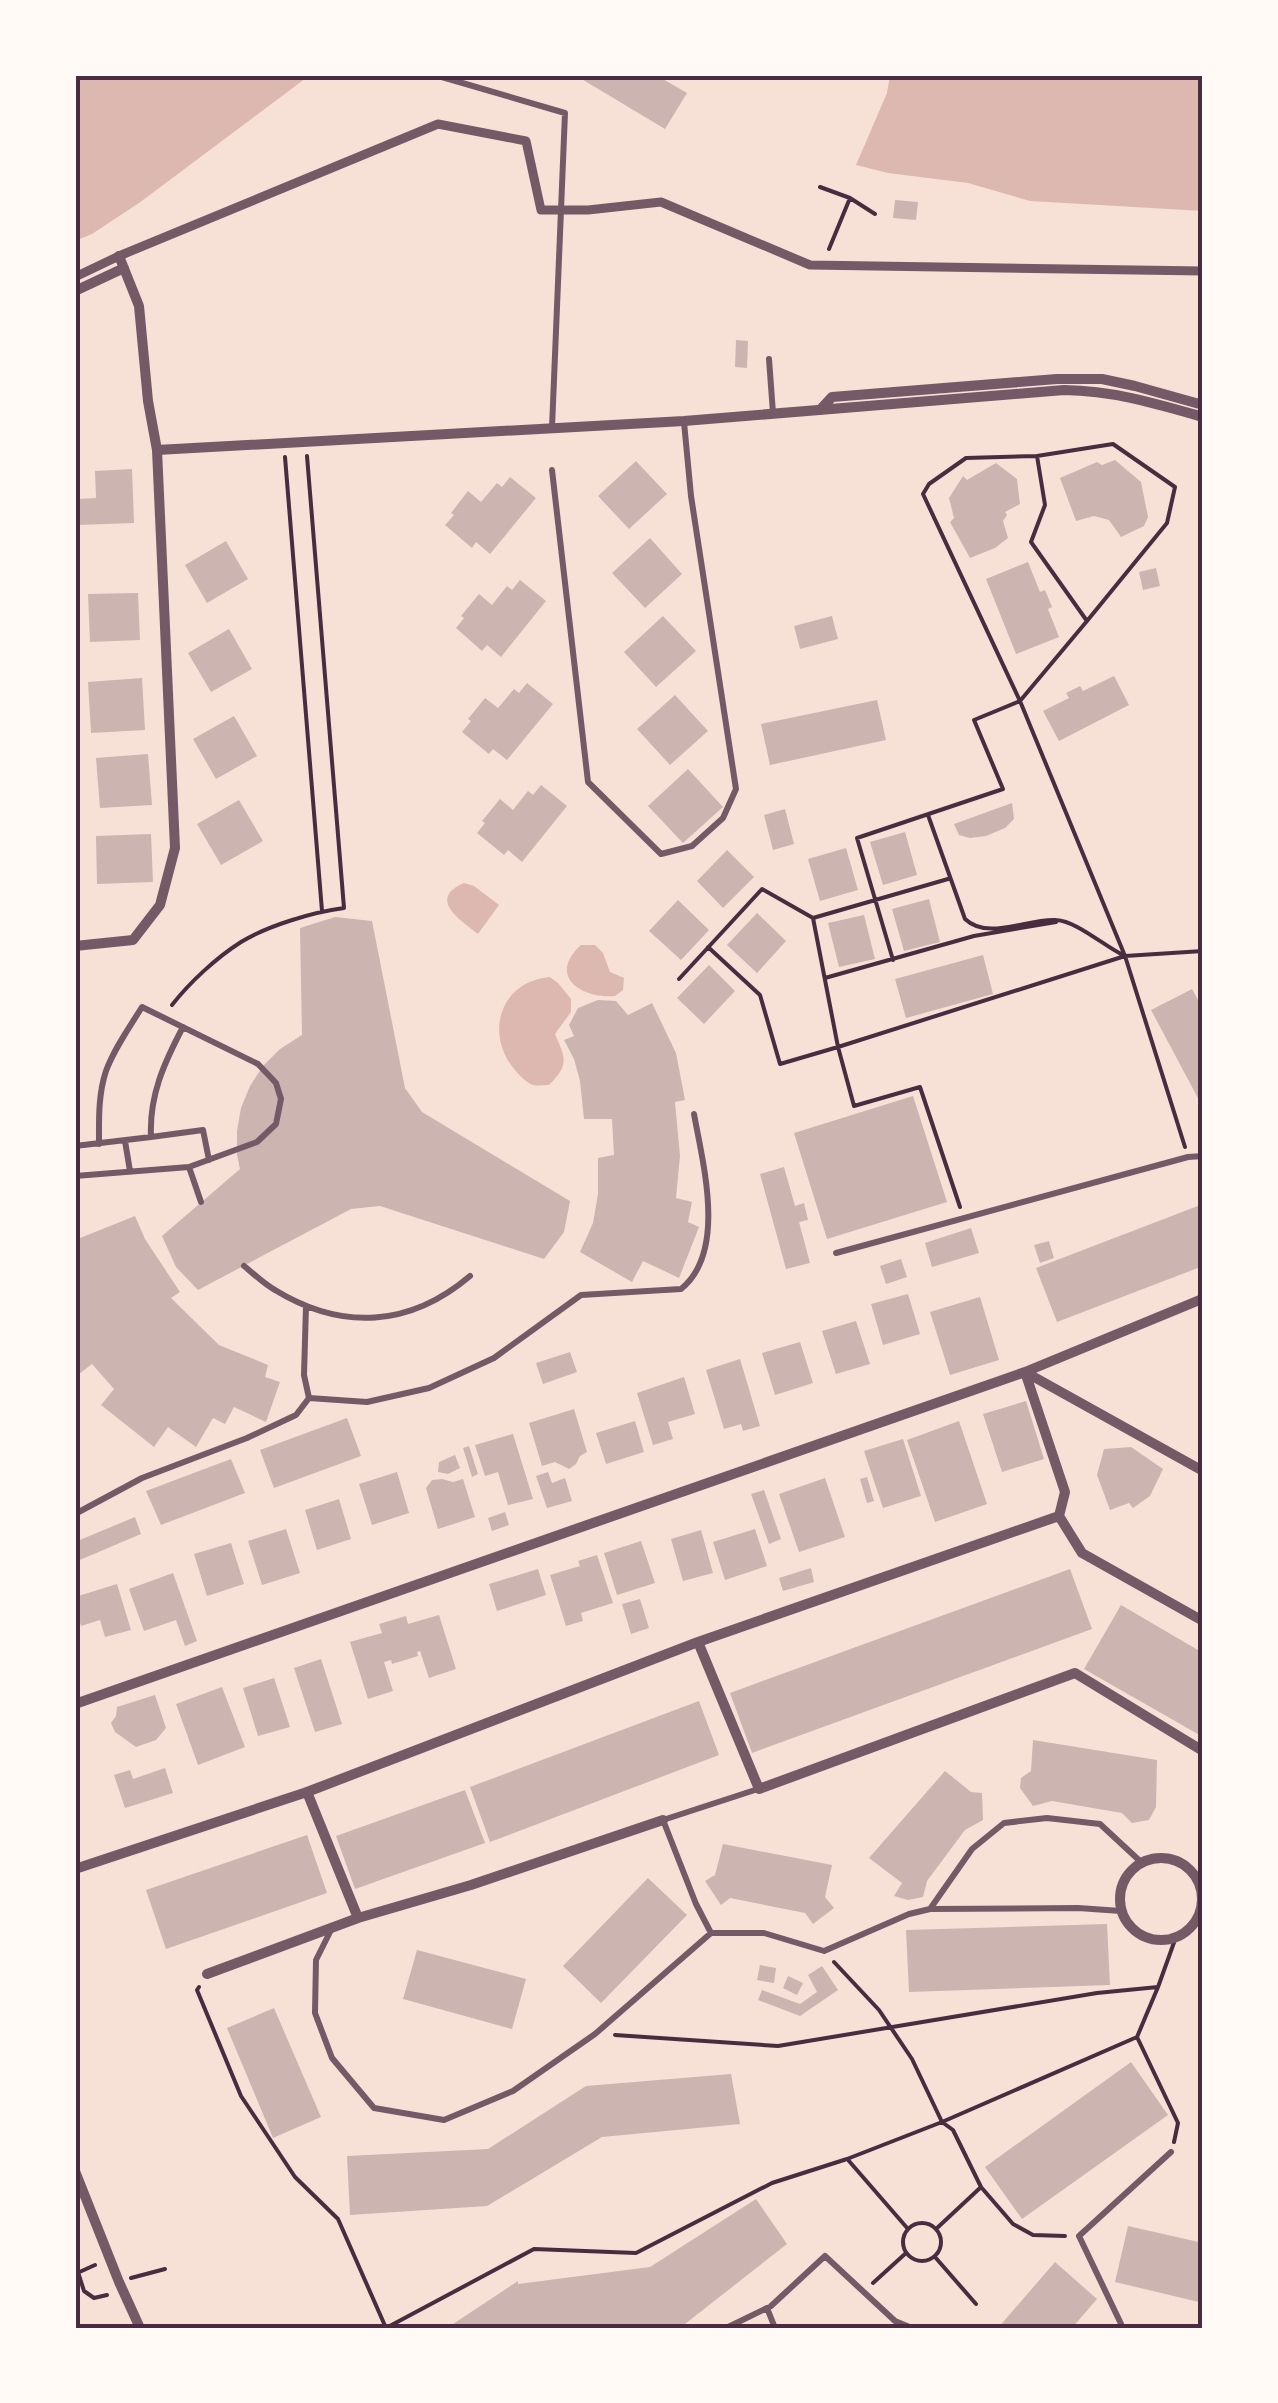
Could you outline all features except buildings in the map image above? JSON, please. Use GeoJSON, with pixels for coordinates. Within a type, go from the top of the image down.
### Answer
{"type":"FeatureCollection","features":[{"type":"Feature","properties":{"kind":"street"},"geometry":{"type":"LineString","coordinates":[[75,277],[438,124],[526,141],[541,210],[588,210],[661,202],[810,265],[1203,271]]}},
{"type":"Feature","properties":{"kind":"street"},"geometry":{"type":"LineString","coordinates":[[75,946],[133,940],[160,904],[175,848],[157,450],[139,306],[119,256]]}},
{"type":"Feature","properties":{"kind":"street"},"geometry":{"type":"LineString","coordinates":[[75,291],[124,268]]}},
{"type":"Feature","properties":{"kind":"street"},"geometry":{"type":"LineString","coordinates":[[820,410],[832,397],[1057,379],[1102,380],[1135,386],[1203,406]]}},
{"type":"Feature","properties":{"kind":"street"},"geometry":{"type":"LineString","coordinates":[[157,450],[684,421],[1064,390],[1100,391],[1203,417]]}},
{"type":"Feature","properties":{"kind":"street"},"geometry":{"type":"LineString","coordinates":[[75,1704],[1026,1372],[1202,1299]]}},
{"type":"Feature","properties":{"kind":"street"},"geometry":{"type":"LineString","coordinates":[[1026,1372],[1203,1471]]}},
{"type":"Feature","properties":{"kind":"street"},"geometry":{"type":"LineString","coordinates":[[1026,1372],[1065,1492],[1059,1516],[1082,1553],[1203,1622]]}},
{"type":"Feature","properties":{"kind":"street"},"geometry":{"type":"LineString","coordinates":[[75,1868],[307,1792],[698,1642],[1059,1516]]}},
{"type":"Feature","properties":{"kind":"street"},"geometry":{"type":"LineString","coordinates":[[698,1642],[759,1789],[1075,1673],[1203,1750]]}},
{"type":"Feature","properties":{"kind":"street"},"geometry":{"type":"LineString","coordinates":[[307,1792],[358,1918]]}},
{"type":"Feature","properties":{"kind":"street"},"geometry":{"type":"LineString","coordinates":[[206,1974],[358,1918],[471,1885],[662,1820]]}},
{"type":"Feature","properties":{"kind":"street"},"geometry":{"type":"LineString","coordinates":[[1168,1858],[1182,1862],[1200,1884],[1202,1909],[1188,1931],[1176,1938],[1151,1939],[1139,1934],[1122,1911],[1122,1883],[1141,1862],[1168,1858]]}},
{"type":"Feature","properties":{"kind":"street"},"geometry":{"type":"LineString","coordinates":[[75,2171],[140,2328]]}},
{"type":"Feature","properties":{"kind":"lane"},"geometry":{"type":"LineString","coordinates":[[435,75],[565,113],[552,428]]}},
{"type":"Feature","properties":{"kind":"lane"},"geometry":{"type":"LineString","coordinates":[[769,360],[774,414]]}},
{"type":"Feature","properties":{"kind":"lane"},"geometry":{"type":"LineString","coordinates":[[552,470],[588,782],[661,854],[692,846],[723,818],[736,788],[694,516],[684,421]]}},
{"type":"Feature","properties":{"kind":"lane"},"geometry":{"type":"LineString","coordinates":[[75,1176],[189,1167],[264,1138],[279,1116],[279,1091],[258,1064],[142,1007],[105,1072],[99,1106],[100,1144]]}},
{"type":"Feature","properties":{"kind":"lane"},"geometry":{"type":"LineString","coordinates":[[150,1137],[154,1090],[183,1028]]}},
{"type":"Feature","properties":{"kind":"lane"},"geometry":{"type":"LineString","coordinates":[[309,1398],[367,1402],[429,1388],[494,1358],[581,1295],[681,1289],[692,1280],[707,1243],[708,1192],[694,1114]]}},
{"type":"Feature","properties":{"kind":"lane"},"geometry":{"type":"LineString","coordinates":[[75,1146],[202,1130],[209,1160]]}},
{"type":"Feature","properties":{"kind":"lane"},"geometry":{"type":"LineString","coordinates":[[125,1141],[130,1172]]}},
{"type":"Feature","properties":{"kind":"lane"},"geometry":{"type":"LineString","coordinates":[[836,1253],[1188,1156],[1203,1156]]}},
{"type":"Feature","properties":{"kind":"lane"},"geometry":{"type":"LineString","coordinates":[[189,1167],[201,1202]]}},
{"type":"Feature","properties":{"kind":"lane"},"geometry":{"type":"LineString","coordinates":[[244,1266],[272,1289],[306,1306],[354,1319],[385,1317],[417,1308],[449,1294],[470,1276]]}},
{"type":"Feature","properties":{"kind":"lane"},"geometry":{"type":"LineString","coordinates":[[75,1514],[142,1478],[296,1415],[309,1398],[304,1374],[306,1306]]}},
{"type":"Feature","properties":{"kind":"lane"},"geometry":{"type":"LineString","coordinates":[[711,1933],[662,1820],[759,1789]]}},
{"type":"Feature","properties":{"kind":"lane"},"geometry":{"type":"LineString","coordinates":[[930,1909],[972,1849],[1004,1823],[1047,1818],[1100,1824],[1141,1862]]}},
{"type":"Feature","properties":{"kind":"lane"},"geometry":{"type":"LineString","coordinates":[[332,1928],[316,1960],[315,2013],[332,2058],[374,2108],[444,2120],[513,2092],[595,2034],[711,1933],[764,1934],[824,1951],[909,1914],[930,1909],[1122,1911]]}},
{"type":"Feature","properties":{"kind":"lane"},"geometry":{"type":"LineString","coordinates":[[1124,2328],[1079,2236],[1171,2152]]}},
{"type":"Feature","properties":{"kind":"lane"},"geometry":{"type":"LineString","coordinates":[[770,2306],[825,2256],[895,2321],[912,2328]]}},
{"type":"Feature","properties":{"kind":"lane"},"geometry":{"type":"LineString","coordinates":[[726,2328],[767,2308],[775,2328]]}},
{"type":"Feature","properties":{"kind":"path"},"geometry":{"type":"LineString","coordinates":[[820,187],[850,198],[875,214]]}},
{"type":"Feature","properties":{"kind":"path"},"geometry":{"type":"LineString","coordinates":[[802,262],[806,250],[830,249],[850,198]]}},
{"type":"Feature","properties":{"kind":"path"},"geometry":{"type":"LineString","coordinates":[[892,960],[857,838],[1004,790],[974,720],[1020,702],[1167,524],[1175,487],[1114,444],[1037,456],[966,458],[929,484],[923,494],[1020,702],[1126,956],[1188,1156]]}},
{"type":"Feature","properties":{"kind":"path"},"geometry":{"type":"LineString","coordinates":[[162,1017],[182,992],[242,942],[322,911],[344,908],[306,452]]}},
{"type":"Feature","properties":{"kind":"path"},"geometry":{"type":"LineString","coordinates":[[285,453],[322,911]]}},
{"type":"Feature","properties":{"kind":"path"},"geometry":{"type":"LineString","coordinates":[[1037,456],[1045,505],[1031,542],[1087,621]]}},
{"type":"Feature","properties":{"kind":"path"},"geometry":{"type":"LineString","coordinates":[[928,814],[964,919],[972,926],[986,929],[1066,920],[1126,956]]}},
{"type":"Feature","properties":{"kind":"path"},"geometry":{"type":"LineString","coordinates":[[678,979],[762,888],[813,918],[949,878]]}},
{"type":"Feature","properties":{"kind":"path"},"geometry":{"type":"LineString","coordinates":[[813,918],[838,1047],[854,1106],[920,1087],[960,1207],[987,1212]]}},
{"type":"Feature","properties":{"kind":"path"},"geometry":{"type":"LineString","coordinates":[[825,978],[974,936],[1066,920]]}},
{"type":"Feature","properties":{"kind":"path"},"geometry":{"type":"LineString","coordinates":[[708,947],[760,996],[780,1064],[1126,956],[1203,951]]}},
{"type":"Feature","properties":{"kind":"path"},"geometry":{"type":"LineString","coordinates":[[206,1974],[196,1990],[241,2096],[294,2177],[338,2219],[386,2328],[534,2248],[636,2252],[772,2184],[942,2122],[1137,2037],[1176,1938]]}},
{"type":"Feature","properties":{"kind":"path"},"geometry":{"type":"LineString","coordinates":[[824,1951],[879,2010],[912,2059],[942,2122],[953,2130],[981,2186],[1013,2224],[1034,2236],[1079,2236]]}},
{"type":"Feature","properties":{"kind":"path"},"geometry":{"type":"LineString","coordinates":[[595,2034],[778,2046],[1096,1993],[1158,1987]]}},
{"type":"Feature","properties":{"kind":"path"},"geometry":{"type":"LineString","coordinates":[[1137,2037],[1178,2124],[1171,2152]]}},
{"type":"Feature","properties":{"kind":"path"},"geometry":{"type":"LineString","coordinates":[[848,2159],[908,2229]]}},
{"type":"Feature","properties":{"kind":"path"},"geometry":{"type":"LineString","coordinates":[[936,2228],[981,2186]]}},
{"type":"Feature","properties":{"kind":"path"},"geometry":{"type":"LineString","coordinates":[[924,2223],[936,2228],[941,2246],[934,2257],[923,2262],[910,2258],[903,2241],[908,2229],[924,2223]]}},
{"type":"Feature","properties":{"kind":"path"},"geometry":{"type":"LineString","coordinates":[[865,2291],[906,2253]]}},
{"type":"Feature","properties":{"kind":"path"},"geometry":{"type":"LineString","coordinates":[[934,2257],[976,2304]]}},
{"type":"Feature","properties":{"kind":"path"},"geometry":{"type":"LineString","coordinates":[[99,2262],[77,2273],[84,2291],[94,2298],[110,2294]]}},
{"type":"Feature","properties":{"kind":"path"},"geometry":{"type":"LineString","coordinates":[[119,2282],[164,2269]]}},
{"type":"Feature","properties":{"kind":"shaded area"},"geometry":{"type":"Polygon","coordinates":[[[75,75],[310,75],[139,203],[75,241],[75,75]]]}},
{"type":"Feature","properties":{"kind":"shaded area"},"geometry":{"type":"Polygon","coordinates":[[[890,75],[1203,75],[1203,211],[1030,201],[968,183],[856,165],[887,93],[890,75]]]}},
{"type":"Feature","properties":{"kind":"shaded area"},"geometry":{"type":"Polygon","coordinates":[[[464,883],[499,905],[478,934],[456,916],[447,902],[453,889],[464,883]]]}},
{"type":"Feature","properties":{"kind":"shaded area"},"geometry":{"type":"Polygon","coordinates":[[[581,945],[595,945],[603,953],[610,972],[624,978],[623,990],[615,996],[602,996],[573,983],[567,966],[581,945]]]}},
{"type":"Feature","properties":{"kind":"shaded area"},"geometry":{"type":"Polygon","coordinates":[[[550,977],[571,999],[571,1012],[555,1034],[563,1067],[549,1085],[534,1085],[519,1074],[506,1056],[499,1026],[502,1012],[519,988],[550,977]]]}}]}
